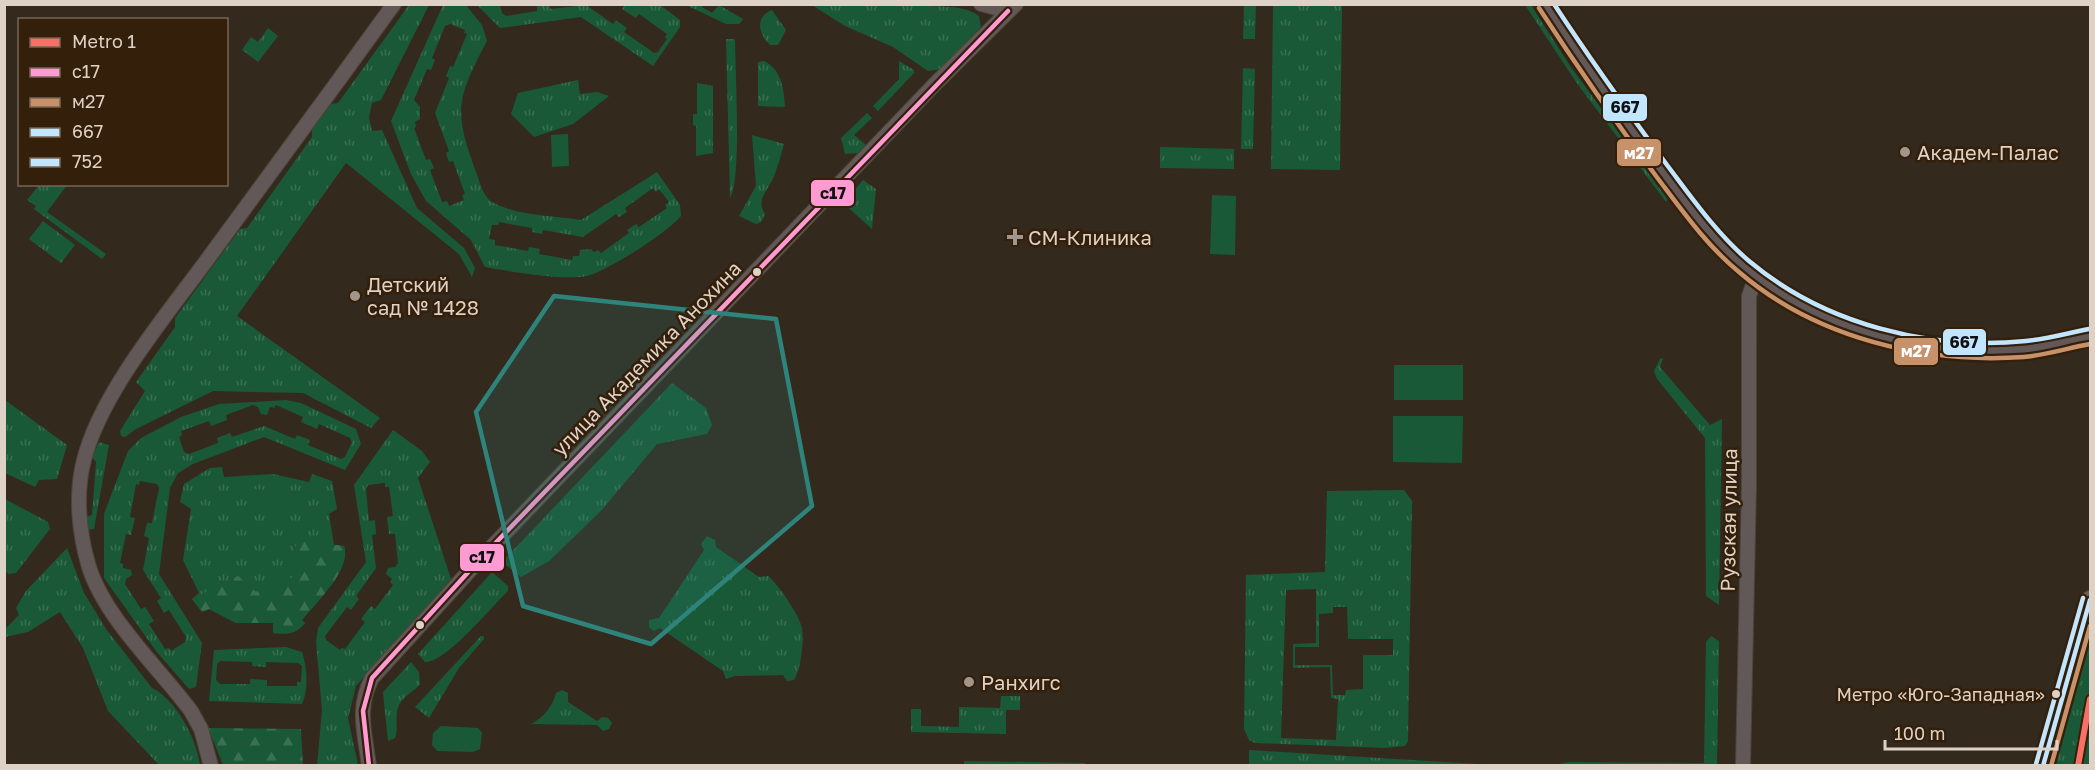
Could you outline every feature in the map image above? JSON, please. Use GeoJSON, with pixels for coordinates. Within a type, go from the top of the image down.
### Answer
{"type":"FeatureCollection","features":[{"type":"Feature","properties":{"kind":"main road"},"geometry":{"type":"LineString","coordinates":[[2043,765],[2091,600]]}},
{"type":"Feature","properties":{"kind":"street"},"geometry":{"type":"LineString","coordinates":[[211,765],[201,729],[191,711],[110,610],[94,580],[85,548],[80,507],[84,461],[93,432],[110,398],[187,288],[394,4]]}},
{"type":"Feature","properties":{"kind":"street"},"geometry":{"type":"LineString","coordinates":[[981,4],[1012,8]]}},
{"type":"Feature","properties":{"kind":"street"},"geometry":{"type":"LineString","coordinates":[[1545,4],[1606,98],[1682,197],[1723,246],[1756,277],[1820,314],[1903,343],[1978,351],[2025,349],[2090,336]]}},
{"type":"Feature","properties":{"kind":"street","name":"улица Академика Анохина"},"geometry":{"type":"LineString","coordinates":[[369,765],[362,709],[363,696],[372,678],[482,557],[1012,8]]}},
{"type":"Feature","properties":{"kind":"street","name":"Рузская улица"},"geometry":{"type":"LineString","coordinates":[[1743,765],[1749,484],[1749,296],[1756,277]]}},
{"type":"Feature","properties":{"kind":"highlighted area"},"geometry":{"type":"Polygon","coordinates":[[[554,296],[776,319],[812,506],[651,644],[523,606],[476,412],[554,296]]]}},
{"type":"Feature","properties":{"kind":"green space"},"geometry":{"type":"Polygon","coordinates":[[[912,4],[963,9],[979,16],[981,27],[942,69],[928,71],[893,47],[845,26],[812,5],[912,4]]]}},
{"type":"Feature","properties":{"kind":"green space"},"geometry":{"type":"Polygon","coordinates":[[[409,5],[429,5],[381,100],[372,103],[369,118],[372,131],[382,130],[417,208],[464,248],[475,268],[472,277],[459,254],[346,163],[237,316],[380,418],[371,428],[303,393],[213,391],[136,429],[125,437],[121,436],[120,431],[145,391],[136,382],[175,327],[175,318],[240,229],[247,228],[312,137],[312,129],[331,104],[338,103],[409,5]]]}},
{"type":"Feature","properties":{"kind":"green space"},"geometry":{"type":"Polygon","coordinates":[[[443,5],[466,5],[482,25],[487,41],[464,91],[461,118],[476,172],[482,189],[490,201],[514,211],[581,220],[657,172],[680,205],[681,216],[664,232],[637,250],[587,276],[552,276],[485,267],[471,240],[426,201],[411,174],[391,121],[443,5]],[[450,24],[445,26],[432,58],[435,60],[431,70],[427,69],[414,100],[420,107],[420,119],[415,122],[416,127],[414,128],[426,160],[430,159],[434,168],[430,170],[442,202],[447,201],[449,206],[464,200],[462,195],[465,194],[453,161],[449,162],[446,153],[449,151],[435,113],[449,78],[446,76],[450,66],[453,67],[467,34],[464,33],[465,30],[450,24]],[[653,188],[625,208],[627,212],[619,217],[616,214],[583,237],[543,230],[542,234],[532,232],[532,228],[499,222],[498,225],[492,225],[489,239],[495,240],[495,245],[528,251],[529,247],[540,249],[539,254],[572,260],[573,256],[579,256],[580,250],[591,249],[594,252],[598,250],[601,253],[629,233],[627,230],[636,224],[639,227],[667,208],[665,205],[669,202],[659,189],[656,192],[653,188]]]}},
{"type":"Feature","properties":{"kind":"green space"},"geometry":{"type":"Polygon","coordinates":[[[477,5],[500,5],[502,13],[506,16],[537,11],[537,6],[549,5],[551,9],[586,5],[613,24],[616,20],[627,28],[624,32],[654,53],[658,52],[667,39],[665,37],[667,34],[639,14],[636,18],[622,9],[625,5],[660,5],[680,20],[680,27],[653,66],[581,17],[500,28],[477,5]]]}},
{"type":"Feature","properties":{"kind":"green space"},"geometry":{"type":"Polygon","coordinates":[[[686,5],[703,5],[702,7],[712,13],[719,5],[743,19],[739,24],[726,24],[686,5]]]}},
{"type":"Feature","properties":{"kind":"green space"},"geometry":{"type":"Polygon","coordinates":[[[1244,5],[1256,5],[1255,39],[1243,39],[1244,5]]]}},
{"type":"Feature","properties":{"kind":"green space"},"geometry":{"type":"Polygon","coordinates":[[[1273,5],[1342,5],[1340,170],[1271,169],[1273,5]]]}},
{"type":"Feature","properties":{"kind":"green space"},"geometry":{"type":"Polygon","coordinates":[[[1525,5],[1531,5],[1570,66],[1668,199],[1666,202],[1576,82],[1525,5]]]}},
{"type":"Feature","properties":{"kind":"green space"},"geometry":{"type":"Polygon","coordinates":[[[772,10],[786,30],[778,45],[770,45],[766,41],[760,26],[766,13],[772,10]]]}},
{"type":"Feature","properties":{"kind":"green space"},"geometry":{"type":"Polygon","coordinates":[[[268,28],[278,36],[258,62],[242,50],[251,37],[258,42],[268,28]]]}},
{"type":"Feature","properties":{"kind":"green space"},"geometry":{"type":"Polygon","coordinates":[[[726,39],[735,39],[737,97],[736,170],[730,198],[726,39]]]}},
{"type":"Feature","properties":{"kind":"green space"},"geometry":{"type":"Polygon","coordinates":[[[764,61],[778,75],[783,87],[785,107],[758,106],[758,62],[764,61]]]}},
{"type":"Feature","properties":{"kind":"green space"},"geometry":{"type":"Polygon","coordinates":[[[899,61],[914,70],[914,73],[878,111],[873,106],[899,79],[899,61]]]}},
{"type":"Feature","properties":{"kind":"green space"},"geometry":{"type":"Polygon","coordinates":[[[1243,68],[1255,69],[1253,149],[1241,149],[1243,68]]]}},
{"type":"Feature","properties":{"kind":"green space"},"geometry":{"type":"Polygon","coordinates":[[[578,80],[580,94],[597,92],[609,96],[573,124],[534,137],[511,114],[518,93],[578,80]]]}},
{"type":"Feature","properties":{"kind":"green space"},"geometry":{"type":"Polygon","coordinates":[[[697,83],[713,86],[713,153],[696,156],[696,126],[693,125],[693,114],[697,114],[697,83]]]}},
{"type":"Feature","properties":{"kind":"green space"},"geometry":{"type":"Polygon","coordinates":[[[867,113],[872,118],[854,135],[866,145],[858,153],[845,154],[841,138],[867,113]]]}},
{"type":"Feature","properties":{"kind":"green space"},"geometry":{"type":"Polygon","coordinates":[[[568,134],[569,166],[552,167],[551,135],[568,134]]]}},
{"type":"Feature","properties":{"kind":"green space"},"geometry":{"type":"Polygon","coordinates":[[[752,135],[784,144],[774,176],[762,199],[762,209],[765,214],[761,222],[756,224],[739,216],[756,186],[752,135]]]}},
{"type":"Feature","properties":{"kind":"green space"},"geometry":{"type":"Polygon","coordinates":[[[1160,147],[1234,149],[1234,169],[1160,168],[1160,147]]]}},
{"type":"Feature","properties":{"kind":"green space"},"geometry":{"type":"Polygon","coordinates":[[[863,180],[876,189],[872,229],[843,203],[863,180]]]}},
{"type":"Feature","properties":{"kind":"green space"},"geometry":{"type":"Polygon","coordinates":[[[38,186],[66,186],[47,212],[106,254],[102,259],[34,209],[36,206],[27,200],[38,186]]]}},
{"type":"Feature","properties":{"kind":"green space"},"geometry":{"type":"Polygon","coordinates":[[[1212,195],[1236,196],[1235,255],[1210,254],[1212,195]]]}},
{"type":"Feature","properties":{"kind":"green space"},"geometry":{"type":"Polygon","coordinates":[[[43,221],[75,245],[61,263],[29,239],[43,221]]]}},
{"type":"Feature","properties":{"kind":"green space"},"geometry":{"type":"Polygon","coordinates":[[[1663,358],[1660,367],[1710,425],[1722,419],[1719,605],[1706,596],[1705,438],[1657,379],[1654,371],[1660,359],[1663,358]]]}},
{"type":"Feature","properties":{"kind":"green space"},"geometry":{"type":"Polygon","coordinates":[[[1394,365],[1463,365],[1463,400],[1394,400],[1394,365]]]}},
{"type":"Feature","properties":{"kind":"green space"},"geometry":{"type":"Polygon","coordinates":[[[672,383],[706,408],[712,425],[707,434],[657,444],[601,511],[549,561],[521,577],[502,562],[672,383]]]}},
{"type":"Feature","properties":{"kind":"green space"},"geometry":{"type":"Polygon","coordinates":[[[5,400],[67,445],[57,479],[39,480],[35,487],[5,473],[5,400]]]}},
{"type":"Feature","properties":{"kind":"green space"},"geometry":{"type":"Polygon","coordinates":[[[286,400],[301,403],[356,429],[361,444],[345,470],[264,437],[193,464],[178,473],[170,488],[159,574],[202,643],[196,687],[189,689],[156,651],[104,578],[104,514],[128,451],[141,438],[181,417],[219,404],[286,400]],[[253,405],[226,415],[227,420],[211,426],[209,421],[181,431],[182,435],[179,437],[184,452],[189,454],[218,443],[217,438],[230,433],[232,437],[264,426],[295,439],[297,435],[310,440],[308,445],[341,459],[345,457],[352,442],[350,438],[319,424],[317,429],[301,422],[303,417],[276,405],[274,408],[270,407],[267,415],[261,414],[258,407],[253,405]],[[140,481],[139,485],[136,484],[130,517],[135,518],[131,535],[126,534],[120,563],[123,564],[123,568],[131,570],[132,575],[126,579],[125,584],[141,609],[145,607],[154,621],[149,624],[165,649],[169,648],[171,651],[185,642],[186,637],[169,610],[164,613],[157,601],[161,598],[143,570],[149,538],[144,536],[147,523],[152,523],[159,488],[157,484],[140,481]]]}},
{"type":"Feature","properties":{"kind":"green space"},"geometry":{"type":"Polygon","coordinates":[[[1393,416],[1463,416],[1462,463],[1393,462],[1393,416]]]}},
{"type":"Feature","properties":{"kind":"green space"},"geometry":{"type":"Polygon","coordinates":[[[393,430],[422,451],[430,462],[418,478],[451,579],[356,686],[348,718],[358,765],[317,766],[322,710],[316,642],[318,628],[366,562],[354,485],[393,430]],[[385,483],[368,485],[366,489],[369,521],[375,520],[376,534],[372,535],[376,568],[356,596],[359,599],[351,610],[347,607],[325,636],[326,640],[340,650],[345,649],[365,622],[361,619],[371,606],[375,609],[393,585],[390,582],[392,579],[386,574],[388,568],[395,567],[398,563],[395,534],[389,534],[387,517],[393,516],[389,487],[385,487],[385,483]]]}},
{"type":"Feature","properties":{"kind":"green space"},"geometry":{"type":"Polygon","coordinates":[[[99,442],[109,445],[94,529],[86,530],[86,517],[92,515],[96,462],[92,457],[99,442]]]}},
{"type":"Feature","properties":{"kind":"green space"},"geometry":{"type":"Polygon","coordinates":[[[222,467],[224,477],[273,474],[309,482],[312,474],[332,481],[337,509],[329,514],[334,545],[344,546],[345,555],[331,585],[302,620],[305,623],[294,632],[273,633],[273,623],[236,623],[209,609],[202,612],[192,599],[199,593],[183,560],[191,509],[180,502],[184,484],[210,468],[222,467]]]}},
{"type":"Feature","properties":{"kind":"green space"},"geometry":{"type":"Polygon","coordinates":[[[249,488],[296,494],[294,515],[246,509],[249,488]]]}},
{"type":"Feature","properties":{"kind":"green space"},"geometry":{"type":"Polygon","coordinates":[[[1404,490],[1412,501],[1408,741],[1405,746],[1384,748],[1255,743],[1249,740],[1244,729],[1246,575],[1325,572],[1327,491],[1404,490]],[[1316,589],[1286,590],[1281,738],[1336,740],[1338,699],[1331,698],[1330,667],[1293,668],[1293,644],[1316,643],[1316,589]],[[1333,607],[1333,613],[1319,614],[1319,647],[1295,647],[1295,665],[1332,665],[1333,695],[1345,695],[1346,690],[1363,689],[1363,655],[1393,655],[1393,639],[1348,639],[1347,607],[1333,607]]]}},
{"type":"Feature","properties":{"kind":"green space"},"geometry":{"type":"Polygon","coordinates":[[[5,499],[48,522],[50,529],[16,573],[9,574],[5,571],[5,499]]]}},
{"type":"Feature","properties":{"kind":"green space"},"geometry":{"type":"Polygon","coordinates":[[[707,536],[715,540],[716,547],[759,577],[768,576],[793,608],[803,634],[800,663],[794,680],[787,681],[783,675],[735,676],[726,679],[723,671],[660,628],[654,631],[649,627],[649,620],[659,618],[704,550],[701,544],[707,536]]]}},
{"type":"Feature","properties":{"kind":"green space"},"geometry":{"type":"Polygon","coordinates":[[[307,541],[344,546],[345,555],[338,575],[302,620],[305,623],[294,632],[273,633],[273,623],[236,623],[209,609],[202,612],[192,599],[238,576],[255,591],[265,592],[283,587],[289,581],[296,566],[293,547],[307,541]]]}},
{"type":"Feature","properties":{"kind":"green space"},"geometry":{"type":"Polygon","coordinates":[[[67,548],[84,593],[106,629],[152,688],[169,701],[184,721],[195,744],[200,765],[159,765],[108,711],[83,648],[60,612],[28,632],[5,637],[5,629],[19,615],[16,608],[26,591],[67,548]]]}},
{"type":"Feature","properties":{"kind":"green space"},"geometry":{"type":"Polygon","coordinates":[[[492,572],[508,586],[508,591],[456,644],[434,660],[425,662],[418,654],[492,572]]]}},
{"type":"Feature","properties":{"kind":"green space"},"geometry":{"type":"Polygon","coordinates":[[[481,636],[484,636],[484,639],[459,668],[429,718],[415,707],[481,636]]]}},
{"type":"Feature","properties":{"kind":"green space"},"geometry":{"type":"Polygon","coordinates":[[[1711,636],[1719,641],[1717,765],[1554,765],[1568,762],[1704,763],[1706,642],[1711,636]]]}},
{"type":"Feature","properties":{"kind":"green space"},"geometry":{"type":"Polygon","coordinates":[[[2090,640],[2090,765],[2053,766],[2090,640]]]}},
{"type":"Feature","properties":{"kind":"green space"},"geometry":{"type":"Polygon","coordinates":[[[286,647],[302,652],[306,691],[302,704],[209,701],[214,650],[286,647]],[[220,661],[217,664],[216,680],[220,684],[250,684],[250,679],[267,680],[267,686],[297,686],[297,682],[301,682],[302,666],[298,663],[266,662],[266,667],[252,666],[252,662],[220,661]]]}},
{"type":"Feature","properties":{"kind":"green space"},"geometry":{"type":"Polygon","coordinates":[[[411,662],[419,672],[420,684],[399,705],[395,738],[388,741],[383,692],[411,662]]]}},
{"type":"Feature","properties":{"kind":"green space"},"geometry":{"type":"Polygon","coordinates":[[[562,690],[568,693],[568,702],[597,721],[602,717],[608,718],[612,723],[609,729],[603,731],[597,725],[531,724],[543,715],[553,702],[556,693],[562,690]]]}},
{"type":"Feature","properties":{"kind":"green space"},"geometry":{"type":"Polygon","coordinates":[[[1001,696],[1020,696],[1020,710],[1006,710],[1006,734],[911,732],[911,709],[921,709],[921,726],[959,727],[959,707],[1000,708],[1001,696]]]}},
{"type":"Feature","properties":{"kind":"green space"},"geometry":{"type":"Polygon","coordinates":[[[441,726],[478,728],[482,733],[480,749],[473,752],[437,751],[432,745],[433,733],[441,726]]]}},
{"type":"Feature","properties":{"kind":"green space"},"geometry":{"type":"Polygon","coordinates":[[[208,728],[301,729],[303,765],[223,765],[208,728]]]}},
{"type":"Feature","properties":{"kind":"green space"},"geometry":{"type":"Polygon","coordinates":[[[1249,750],[1494,765],[1249,765],[1249,750]]]}},
{"type":"Feature","properties":{"kind":"green space"},"geometry":{"type":"Polygon","coordinates":[[[964,761],[1085,763],[1085,765],[964,766],[964,761]]]}},
{"type":"Feature","properties":{"kind":"metro line","name":"1"},"geometry":{"type":"LineString","coordinates":[[2078,766],[2090,699]]}},
{"type":"Feature","properties":{"kind":"transit line","name":"667"},"geometry":{"type":"LineString","coordinates":[[1554,4],[1581,45],[1705,215],[1737,250],[1778,283],[1844,317],[1916,337],[1953,342],[1990,343],[2034,340],[2089,329]]}},
{"type":"Feature","properties":{"kind":"transit line","name":"м27"},"geometry":{"type":"LineString","coordinates":[[1539,8],[1611,114],[1694,226],[1727,261],[1769,295],[1837,330],[1910,351],[1948,356],[2024,357],[2090,344]]}},
{"type":"Feature","properties":{"kind":"transit line","name":"с17"},"geometry":{"type":"LineString","coordinates":[[369,766],[363,711],[372,678],[482,557],[1008,11]]}},
{"type":"Feature","properties":{"kind":"transit line","name":"667"},"geometry":{"type":"LineString","coordinates":[[2036,764],[2083,598]]}},
{"type":"Feature","properties":{"kind":"transit line","name":"752"},"geometry":{"type":"LineString","coordinates":[[2043,766],[2090,600]]}},
{"type":"Feature","properties":{"kind":"transit line","name":"м27"},"geometry":{"type":"LineString","coordinates":[[2051,766],[2090,626]]}},
{"type":"Feature","properties":{"kind":"place","name":"Академ-Палас"},"geometry":{"type":"Point","coordinates":[1905,152]}},
{"type":"Feature","properties":{"kind":"place","name":"СМ-Клиника"},"geometry":{"type":"Point","coordinates":[1015,237]}},
{"type":"Feature","properties":{"kind":"place","name":"Детский сад № 1428"},"geometry":{"type":"Point","coordinates":[355,296]}},
{"type":"Feature","properties":{"kind":"place","name":"Ранхигс"},"geometry":{"type":"Point","coordinates":[969,682]}},
{"type":"Feature","properties":{"kind":"place","name":"Метро «Юго-Западная»"},"geometry":{"type":"Point","coordinates":[2056,694]}}]}
